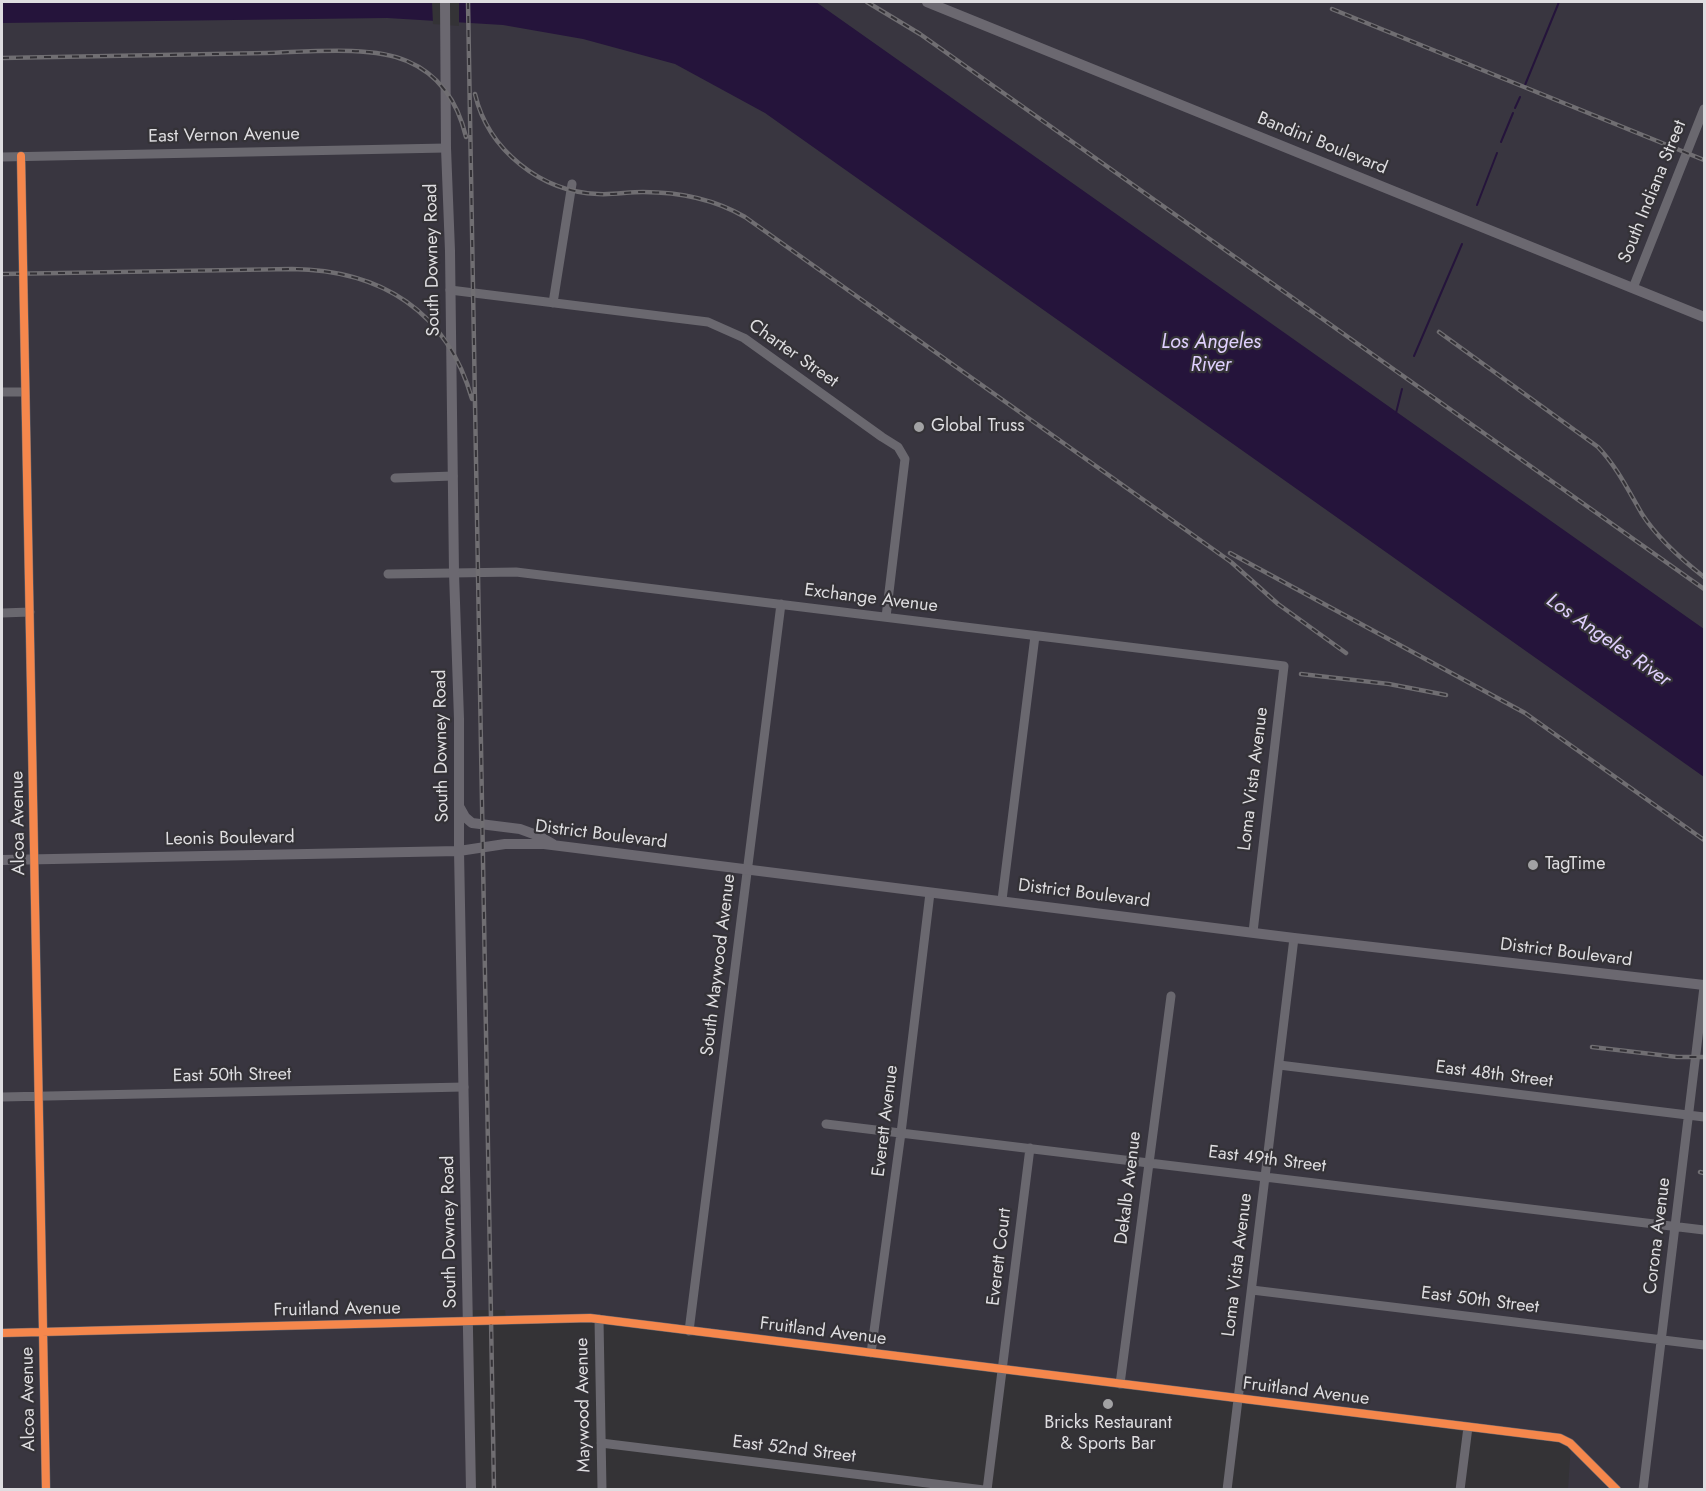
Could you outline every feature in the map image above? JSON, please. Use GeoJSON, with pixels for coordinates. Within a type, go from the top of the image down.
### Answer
{"type":"FeatureCollection","features":[{"type":"Feature","properties":{"kind":"main road","name":"South Downey Road"},"geometry":{"type":"LineString","coordinates":[[445,2],[471,1490]]}},
{"type":"Feature","properties":{"kind":"main road","name":"Bandini Boulevard"},"geometry":{"type":"LineString","coordinates":[[927,2],[1704,317]]}},
{"type":"Feature","properties":{"kind":"main road"},"geometry":{"type":"LineString","coordinates":[[459,807],[472,823],[520,829],[556,845]]}},
{"type":"Feature","properties":{"kind":"main road","name":"District Boulevard"},"geometry":{"type":"LineString","coordinates":[[459,851],[505,844],[556,845],[1294,938],[1704,986]]}},
{"type":"Feature","properties":{"kind":"main road","name":"Leonis Boulevard"},"geometry":{"type":"LineString","coordinates":[[2,860],[459,851]]}},
{"type":"Feature","properties":{"kind":"street","name":"South Indiana Street"},"geometry":{"type":"LineString","coordinates":[[1633,288],[1704,109]]}},
{"type":"Feature","properties":{"kind":"street","name":"East Vernon Avenue"},"geometry":{"type":"LineString","coordinates":[[2,157],[446,148]]}},
{"type":"Feature","properties":{"kind":"street","name":"Alcoa Avenue"},"geometry":{"type":"LineString","coordinates":[[21,156],[45,1490]]}},
{"type":"Feature","properties":{"kind":"street"},"geometry":{"type":"LineString","coordinates":[[553,303],[572,184]]}},
{"type":"Feature","properties":{"kind":"street","name":"Charter Street"},"geometry":{"type":"LineString","coordinates":[[450,290],[708,322],[744,338],[898,447],[905,459],[886,617]]}},
{"type":"Feature","properties":{"kind":"street"},"geometry":{"type":"LineString","coordinates":[[2,392],[25,392]]}},
{"type":"Feature","properties":{"kind":"street"},"geometry":{"type":"LineString","coordinates":[[395,477],[453,476]]}},
{"type":"Feature","properties":{"kind":"street","name":"Exchange Avenue"},"geometry":{"type":"LineString","coordinates":[[388,574],[516,572],[1284,666]]}},
{"type":"Feature","properties":{"kind":"street","name":"South Maywood Avenue"},"geometry":{"type":"LineString","coordinates":[[689,1331],[781,604]]}},
{"type":"Feature","properties":{"kind":"street"},"geometry":{"type":"LineString","coordinates":[[2,613],[30,612]]}},
{"type":"Feature","properties":{"kind":"street"},"geometry":{"type":"LineString","coordinates":[[1002,900],[1035,636]]}},
{"type":"Feature","properties":{"kind":"street","name":"Loma Vista Avenue"},"geometry":{"type":"LineString","coordinates":[[1253,932],[1284,666]]}},
{"type":"Feature","properties":{"kind":"street","name":"Everett Avenue"},"geometry":{"type":"LineString","coordinates":[[872,1353],[930,893]]}},
{"type":"Feature","properties":{"kind":"street","name":"Loma Vista Avenue"},"geometry":{"type":"LineString","coordinates":[[1227,1490],[1294,938]]}},
{"type":"Feature","properties":{"kind":"street","name":"Corona Avenue"},"geometry":{"type":"LineString","coordinates":[[1643,1490],[1704,986]]}},
{"type":"Feature","properties":{"kind":"street","name":"Dekalb Avenue"},"geometry":{"type":"LineString","coordinates":[[1120,1384],[1171,996]]}},
{"type":"Feature","properties":{"kind":"street","name":"East 48th Street"},"geometry":{"type":"LineString","coordinates":[[1279,1065],[1704,1117]]}},
{"type":"Feature","properties":{"kind":"street","name":"East 50th Street"},"geometry":{"type":"LineString","coordinates":[[2,1097],[464,1087]]}},
{"type":"Feature","properties":{"kind":"street","name":"East 49th Street"},"geometry":{"type":"LineString","coordinates":[[826,1124],[1704,1230]]}},
{"type":"Feature","properties":{"kind":"street","name":"Everett Court"},"geometry":{"type":"LineString","coordinates":[[1002,1369],[1030,1148]]}},
{"type":"Feature","properties":{"kind":"street","name":"East 50th Street"},"geometry":{"type":"LineString","coordinates":[[1252,1290],[1704,1345]]}},
{"type":"Feature","properties":{"kind":"street","name":"Fruitland Avenue"},"geometry":{"type":"LineString","coordinates":[[2,1333],[599,1319],[1564,1439],[1617,1490]]}},
{"type":"Feature","properties":{"kind":"street","name":"Maywood Avenue"},"geometry":{"type":"LineString","coordinates":[[599,1319],[602,1490]]}},
{"type":"Feature","properties":{"kind":"street"},"geometry":{"type":"LineString","coordinates":[[986,1490],[1002,1369]]}},
{"type":"Feature","properties":{"kind":"street"},"geometry":{"type":"LineString","coordinates":[[1460,1490],[1468,1427]]}},
{"type":"Feature","properties":{"kind":"street","name":"East 52nd Street"},"geometry":{"type":"LineString","coordinates":[[601,1443],[986,1490]]}},
{"type":"Feature","properties":{"kind":"shaded area"},"geometry":{"type":"Polygon","coordinates":[[[2,2],[1704,2],[1704,1489],[1568,1489],[1571,1442],[606,1321],[506,1322],[505,1310],[464,1310],[467,1489],[2,1490],[2,2]]]}},
{"type":"Feature","properties":{"kind":"water","name":"Los Angeles River"},"geometry":{"type":"Polygon","coordinates":[[[2,2],[816,2],[1704,629],[1704,777],[765,113],[675,64],[583,39],[503,25],[387,18],[2,23],[2,2]]]}},
{"type":"Feature","properties":{"kind":"pier"},"geometry":{"type":"Polygon","coordinates":[[[432,2],[459,2],[459,26],[433,24],[432,2]]]}},
{"type":"Feature","properties":{"kind":"waterway"},"geometry":{"type":"LineString","coordinates":[[1525,85],[1559,2]]}},
{"type":"Feature","properties":{"kind":"waterway"},"geometry":{"type":"LineString","coordinates":[[1515,108],[1520,97]]}},
{"type":"Feature","properties":{"kind":"waterway"},"geometry":{"type":"LineString","coordinates":[[1501,142],[1513,113]]}},
{"type":"Feature","properties":{"kind":"waterway"},"geometry":{"type":"LineString","coordinates":[[1477,205],[1497,153]]}},
{"type":"Feature","properties":{"kind":"waterway"},"geometry":{"type":"LineString","coordinates":[[1414,356],[1462,244]]}},
{"type":"Feature","properties":{"kind":"waterway"},"geometry":{"type":"LineString","coordinates":[[1396,413],[1402,389]]}},
{"type":"Feature","properties":{"kind":"railway"},"geometry":{"type":"LineString","coordinates":[[468,2],[494,1490]]}},
{"type":"Feature","properties":{"kind":"railway"},"geometry":{"type":"LineString","coordinates":[[867,2],[920,34],[1704,589]]}},
{"type":"Feature","properties":{"kind":"railway"},"geometry":{"type":"LineString","coordinates":[[1332,9],[1704,160]]}},
{"type":"Feature","properties":{"kind":"railway"},"geometry":{"type":"LineString","coordinates":[[2,58],[319,51],[375,53],[407,61],[438,82],[453,102],[466,137]]}},
{"type":"Feature","properties":{"kind":"railway"},"geometry":{"type":"LineString","coordinates":[[475,94],[492,133],[505,150],[537,176],[577,191],[598,194],[643,192],[683,195],[709,201],[745,217],[1231,562],[1278,604],[1346,653]]}},
{"type":"Feature","properties":{"kind":"railway"},"geometry":{"type":"LineString","coordinates":[[2,274],[292,269],[324,271],[354,277],[381,287],[406,301],[428,319],[446,342],[461,368],[472,399]]}},
{"type":"Feature","properties":{"kind":"railway"},"geometry":{"type":"LineString","coordinates":[[1439,332],[1598,447],[1617,471],[1655,532],[1678,556],[1704,577]]}},
{"type":"Feature","properties":{"kind":"railway"},"geometry":{"type":"LineString","coordinates":[[1230,553],[1525,713],[1704,840]]}},
{"type":"Feature","properties":{"kind":"railway"},"geometry":{"type":"LineString","coordinates":[[1301,674],[1389,684],[1446,695]]}},
{"type":"Feature","properties":{"kind":"railway"},"geometry":{"type":"LineString","coordinates":[[1592,1047],[1677,1057],[1704,1057]]}},
{"type":"Feature","properties":{"kind":"railway"},"geometry":{"type":"LineString","coordinates":[[1700,1172],[1704,1173]]}},
{"type":"Feature","properties":{"kind":"cycle path"},"geometry":{"type":"LineString","coordinates":[[21,156],[46,1490]]}},
{"type":"Feature","properties":{"kind":"cycle path"},"geometry":{"type":"LineString","coordinates":[[2,1333],[590,1318],[1560,1438],[1570,1443],[1617,1490]]}},
{"type":"Feature","properties":{"kind":"place","name":"Global Truss"},"geometry":{"type":"Point","coordinates":[919,427]}},
{"type":"Feature","properties":{"kind":"place","name":"TagTime"},"geometry":{"type":"Point","coordinates":[1533,865]}},
{"type":"Feature","properties":{"kind":"place","name":"Bricks Restaurant & Sports Bar"},"geometry":{"type":"Point","coordinates":[1108,1404]}}]}
